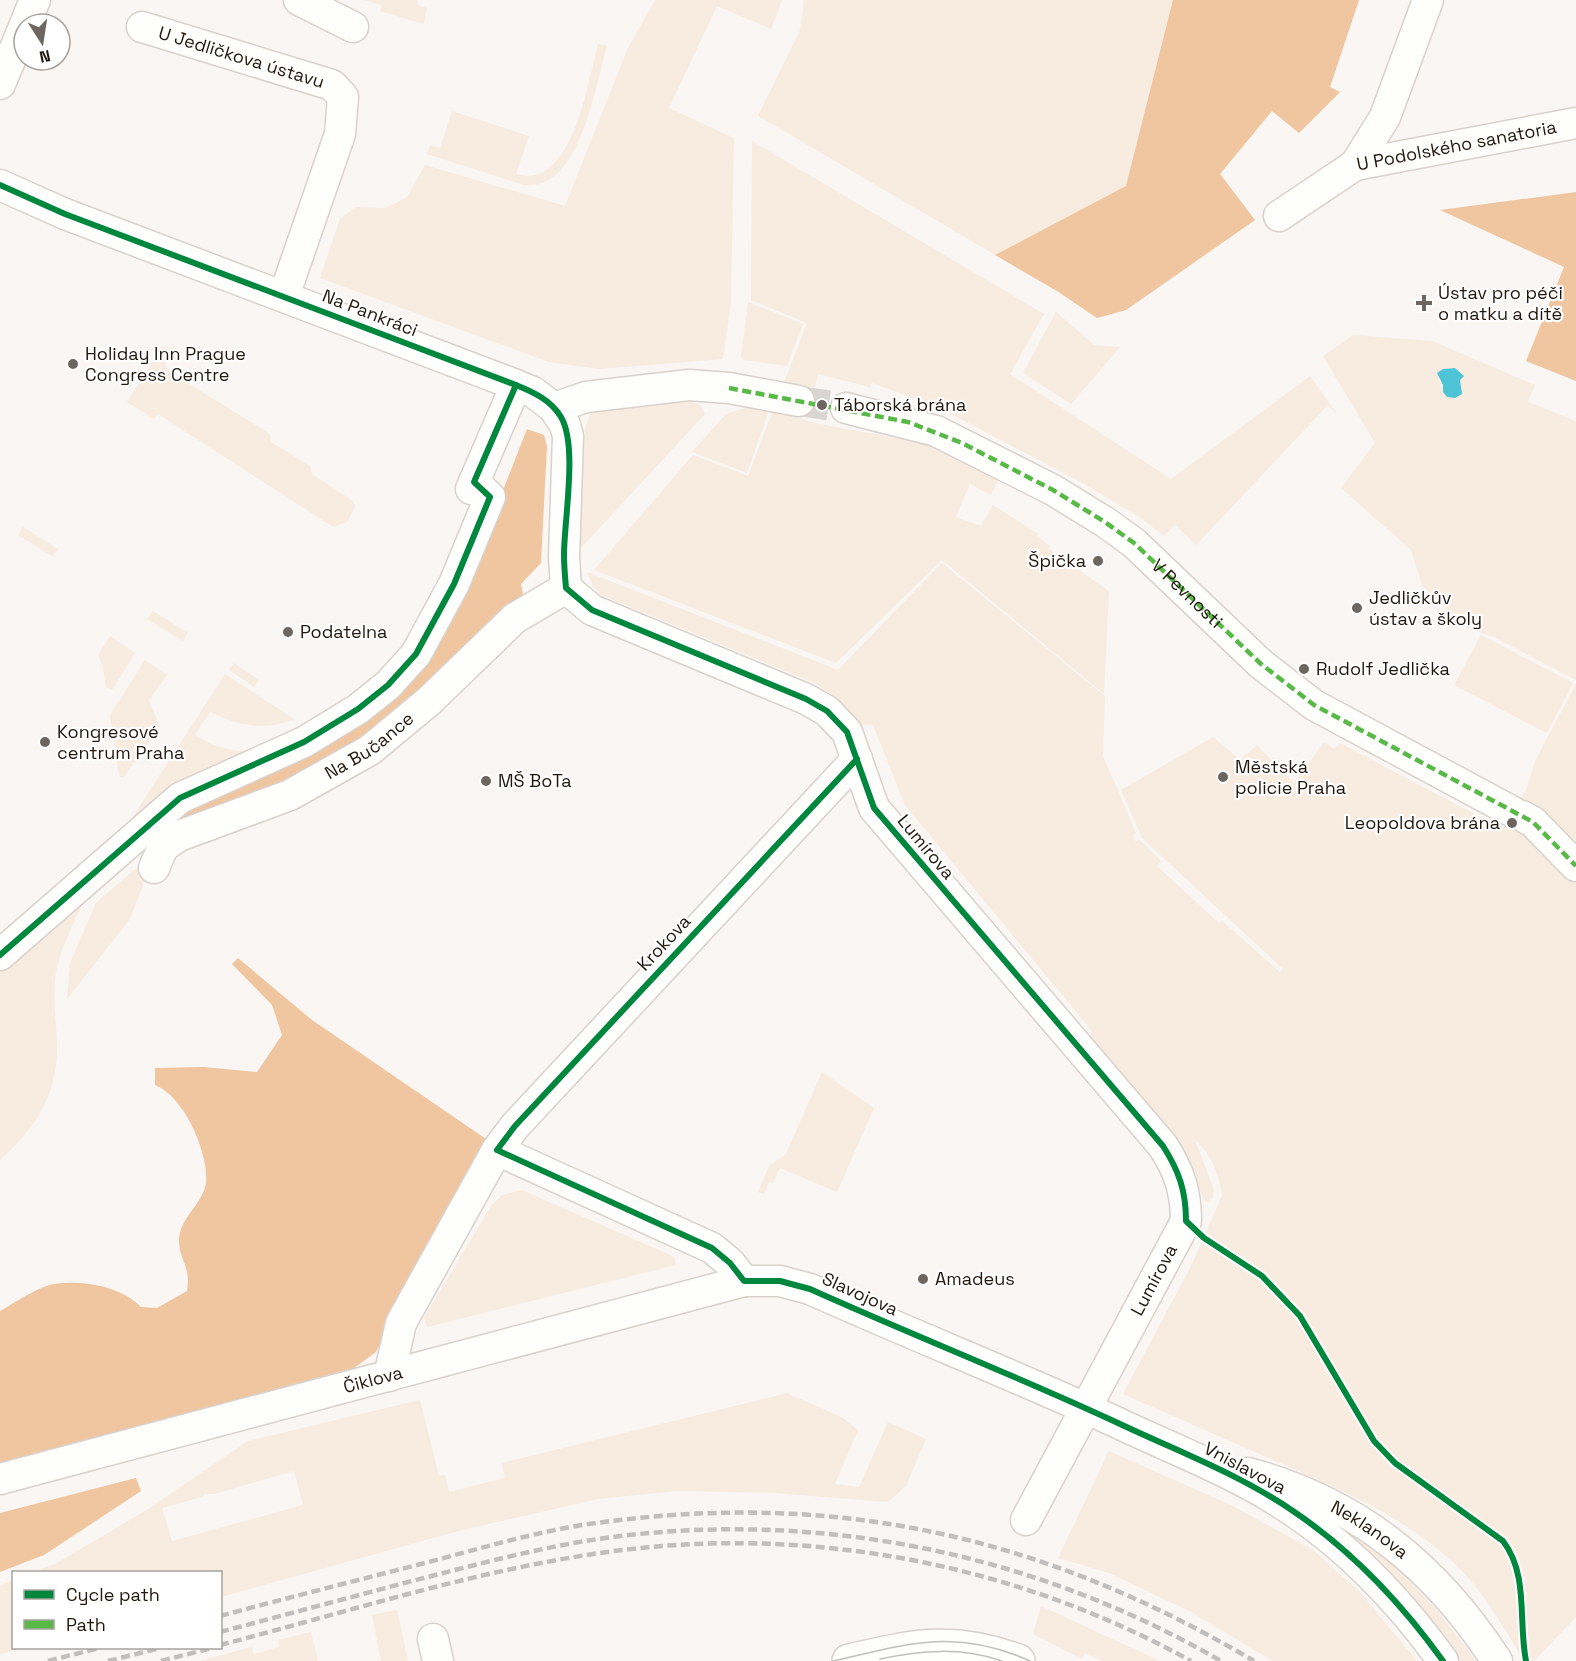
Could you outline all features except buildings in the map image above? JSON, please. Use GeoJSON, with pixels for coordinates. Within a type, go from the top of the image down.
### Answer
{"type":"FeatureCollection","features":[{"type":"Feature","properties":{"kind":"main road"},"geometry":{"type":"LineString","coordinates":[[849,1661],[937,1644],[1003,1658]]}},
{"type":"Feature","properties":{"kind":"street"},"geometry":{"type":"LineString","coordinates":[[299,0],[353,27]]}},
{"type":"Feature","properties":{"kind":"street"},"geometry":{"type":"LineString","coordinates":[[1355,165],[1384,117],[1428,0]]}},
{"type":"Feature","properties":{"kind":"street","name":"U Jedličkova ústavu"},"geometry":{"type":"LineString","coordinates":[[142,27],[332,86],[343,97],[340,134],[284,296]]}},
{"type":"Feature","properties":{"kind":"street"},"geometry":{"type":"LineString","coordinates":[[0,84],[12,56]]}},
{"type":"Feature","properties":{"kind":"street","name":"U Podolského sanatoria"},"geometry":{"type":"LineString","coordinates":[[1279,216],[1355,165],[1576,123]]}},
{"type":"Feature","properties":{"kind":"street","name":"Na Pankráci"},"geometry":{"type":"LineString","coordinates":[[0,186],[65,214],[533,392],[554,408],[565,425],[569,447],[564,557],[566,588]]}},
{"type":"Feature","properties":{"kind":"street"},"geometry":{"type":"LineString","coordinates":[[0,955],[180,798],[304,742],[358,709],[388,685],[416,654],[454,584],[490,497],[472,486],[516,385]]}},
{"type":"Feature","properties":{"kind":"street"},"geometry":{"type":"LineString","coordinates":[[554,408],[573,399],[689,385],[729,388],[799,401]]}},
{"type":"Feature","properties":{"kind":"street","name":"V Pevnosti"},"geometry":{"type":"LineString","coordinates":[[846,408],[936,431],[1061,495],[1134,543],[1261,664],[1314,705],[1533,822],[1576,866]]}},
{"type":"Feature","properties":{"kind":"street","name":"Lumírova"},"geometry":{"type":"LineString","coordinates":[[566,588],[592,610],[827,711],[847,732],[874,808],[1163,1146],[1178,1169],[1186,1196],[1186,1221],[1026,1520]]}},
{"type":"Feature","properties":{"kind":"street","name":"Na Bučance"},"geometry":{"type":"LineString","coordinates":[[154,868],[158,854],[170,841],[290,795],[370,750],[429,701],[515,618],[566,588]]}},
{"type":"Feature","properties":{"kind":"street","name":"Krokova"},"geometry":{"type":"LineString","coordinates":[[389,1376],[401,1323],[497,1150],[515,1126],[856,759]]}},
{"type":"Feature","properties":{"kind":"street"},"geometry":{"type":"LineString","coordinates":[[497,1150],[712,1248],[730,1263],[744,1281]]}},
{"type":"Feature","properties":{"kind":"street","name":"Slavojova"},"geometry":{"type":"LineString","coordinates":[[744,1281],[780,1281],[810,1288],[1087,1408]]}},
{"type":"Feature","properties":{"kind":"street","name":"Čiklova"},"geometry":{"type":"LineString","coordinates":[[0,1479],[744,1281]]}},
{"type":"Feature","properties":{"kind":"street","name":"Vnislavova"},"geometry":{"type":"LineString","coordinates":[[1087,1408],[1202,1461],[1291,1509],[1352,1558],[1399,1606],[1443,1661]]}},
{"type":"Feature","properties":{"kind":"street","name":"Neklanova"},"geometry":{"type":"LineString","coordinates":[[1202,1461],[1290,1484],[1353,1515],[1418,1566],[1467,1618],[1497,1661]]}},
{"type":"Feature","properties":{"kind":"shaded area"},"geometry":{"type":"Polygon","coordinates":[[[364,0],[418,0],[417,5],[427,8],[424,24],[380,11],[382,5],[364,0]]]}},
{"type":"Feature","properties":{"kind":"shaded area"},"geometry":{"type":"Polygon","coordinates":[[[655,0],[782,0],[771,29],[717,6],[669,108],[734,138],[731,302],[723,359],[599,369],[549,362],[320,278],[340,219],[356,207],[386,208],[407,197],[425,165],[565,206],[628,48],[655,0]]]}},
{"type":"Feature","properties":{"kind":"shaded area"},"geometry":{"type":"Polygon","coordinates":[[[804,0],[1359,0],[1330,87],[1340,92],[1299,133],[1272,111],[1220,174],[1255,220],[1126,310],[1097,318],[1057,291],[758,116],[800,30],[804,0]]]}},
{"type":"Feature","properties":{"kind":"shaded area"},"geometry":{"type":"Polygon","coordinates":[[[1173,0],[1359,0],[1330,87],[1340,92],[1299,133],[1272,111],[1220,174],[1255,220],[1126,310],[1097,318],[1057,291],[995,255],[1126,186],[1173,0]]]}},
{"type":"Feature","properties":{"kind":"shaded area"},"geometry":{"type":"Polygon","coordinates":[[[598,44],[607,46],[582,133],[572,155],[559,172],[543,183],[524,185],[427,154],[430,145],[440,148],[452,111],[529,136],[516,174],[535,175],[551,166],[564,151],[574,130],[598,44]]]}},
{"type":"Feature","properties":{"kind":"shaded area"},"geometry":{"type":"Polygon","coordinates":[[[752,141],[1044,314],[1010,374],[1171,479],[1310,376],[1337,414],[1328,405],[1196,545],[1175,525],[1164,536],[1141,518],[1088,486],[936,406],[872,383],[870,387],[818,374],[815,387],[810,386],[809,391],[784,383],[807,323],[751,300],[752,141]]]}},
{"type":"Feature","properties":{"kind":"shaded area"},"geometry":{"type":"Polygon","coordinates":[[[1576,192],[1576,381],[1526,361],[1564,267],[1440,210],[1576,192]]]}},
{"type":"Feature","properties":{"kind":"shaded area"},"geometry":{"type":"Polygon","coordinates":[[[748,302],[803,324],[787,366],[744,360],[741,357],[748,302]]]}},
{"type":"Feature","properties":{"kind":"shaded area"},"geometry":{"type":"Polygon","coordinates":[[[1056,312],[1094,345],[1120,347],[1071,404],[1023,373],[1056,312]]]}},
{"type":"Feature","properties":{"kind":"shaded area"},"geometry":{"type":"Polygon","coordinates":[[[1353,335],[1432,341],[1535,385],[1528,402],[1576,421],[1576,680],[1494,637],[1465,627],[1422,585],[1411,550],[1341,488],[1375,443],[1323,356],[1353,335]],[[1454,368],[1443,369],[1437,373],[1443,392],[1460,390],[1461,371],[1454,368]]]}},
{"type":"Feature","properties":{"kind":"shaded area"},"geometry":{"type":"Polygon","coordinates":[[[163,346],[171,349],[165,365],[170,372],[270,434],[271,442],[310,466],[312,474],[353,501],[355,507],[347,522],[333,527],[158,414],[154,419],[127,402],[163,346]]]}},
{"type":"Feature","properties":{"kind":"shaded area"},"geometry":{"type":"Polygon","coordinates":[[[683,399],[700,405],[705,414],[579,550],[585,428],[590,414],[600,409],[683,399]]]}},
{"type":"Feature","properties":{"kind":"shaded area"},"geometry":{"type":"Polygon","coordinates":[[[749,407],[768,413],[747,473],[692,452],[726,414],[749,407]]]}},
{"type":"Feature","properties":{"kind":"shaded area"},"geometry":{"type":"Polygon","coordinates":[[[773,410],[824,425],[923,444],[957,457],[999,479],[991,495],[970,484],[956,517],[981,526],[993,505],[1038,534],[1037,536],[1050,546],[1049,549],[1109,591],[1104,694],[942,560],[836,663],[594,570],[693,455],[748,476],[773,410]]]}},
{"type":"Feature","properties":{"kind":"shaded area"},"geometry":{"type":"Polygon","coordinates":[[[527,429],[544,435],[547,446],[541,563],[521,584],[523,594],[457,653],[388,721],[305,773],[166,832],[180,807],[356,720],[478,554],[527,429]]]}},
{"type":"Feature","properties":{"kind":"shaded area"},"geometry":{"type":"Polygon","coordinates":[[[23,527],[58,549],[53,557],[18,535],[23,527]]]}},
{"type":"Feature","properties":{"kind":"shaded area"},"geometry":{"type":"Polygon","coordinates":[[[942,563],[1105,696],[1103,756],[1136,833],[1133,835],[1135,841],[1140,840],[1161,861],[1157,866],[1219,923],[1222,921],[1280,972],[1283,969],[1142,838],[1121,790],[1213,737],[1240,760],[1257,745],[1294,783],[1324,742],[1334,749],[1340,743],[1503,829],[1526,790],[1536,759],[1576,684],[1576,1617],[1534,1661],[1524,1661],[1488,1603],[1462,1571],[1421,1536],[1399,1521],[1327,1484],[1123,1394],[1192,1264],[1222,1196],[1217,1173],[1206,1151],[1195,1140],[1214,1190],[1213,1197],[1206,1203],[1181,1150],[1089,1045],[1092,1031],[905,805],[873,725],[861,725],[838,699],[815,683],[601,595],[592,584],[587,572],[838,670],[942,563]]]}},
{"type":"Feature","properties":{"kind":"shaded area"},"geometry":{"type":"Polygon","coordinates":[[[153,611],[188,633],[183,641],[147,619],[153,611]]]}},
{"type":"Feature","properties":{"kind":"shaded area"},"geometry":{"type":"Polygon","coordinates":[[[1481,635],[1573,683],[1547,733],[1454,685],[1481,635]]]}},
{"type":"Feature","properties":{"kind":"shaded area"},"geometry":{"type":"Polygon","coordinates":[[[110,636],[135,653],[112,690],[106,687],[103,667],[98,655],[110,636]]]}},
{"type":"Feature","properties":{"kind":"shaded area"},"geometry":{"type":"Polygon","coordinates":[[[145,660],[167,675],[149,700],[160,727],[123,778],[119,776],[110,715],[145,660]]]}},
{"type":"Feature","properties":{"kind":"shaded area"},"geometry":{"type":"Polygon","coordinates":[[[234,663],[259,680],[254,687],[229,670],[234,663]]]}},
{"type":"Feature","properties":{"kind":"shaded area"},"geometry":{"type":"Polygon","coordinates":[[[225,674],[294,719],[262,726],[241,723],[210,712],[195,735],[223,748],[254,751],[0,944],[0,933],[130,821],[225,674]]]}},
{"type":"Feature","properties":{"kind":"shaded area"},"geometry":{"type":"Polygon","coordinates":[[[135,869],[141,871],[145,880],[130,919],[67,999],[70,963],[96,903],[135,869]]]}},
{"type":"Feature","properties":{"kind":"shaded area"},"geometry":{"type":"Polygon","coordinates":[[[88,891],[59,958],[54,998],[57,1050],[52,1083],[33,1124],[0,1160],[0,966],[88,891]]]}},
{"type":"Feature","properties":{"kind":"shaded area"},"geometry":{"type":"Polygon","coordinates":[[[238,958],[312,1020],[489,1141],[376,1352],[354,1368],[0,1464],[0,1311],[34,1291],[54,1284],[77,1283],[100,1286],[123,1294],[141,1307],[157,1308],[187,1291],[188,1276],[180,1249],[180,1234],[182,1226],[204,1191],[206,1171],[199,1142],[185,1113],[166,1091],[155,1085],[155,1068],[204,1067],[257,1072],[282,1035],[272,1005],[232,964],[238,958]]]}},
{"type":"Feature","properties":{"kind":"shaded area"},"geometry":{"type":"Polygon","coordinates":[[[822,1072],[874,1108],[837,1192],[780,1168],[773,1183],[769,1182],[764,1194],[758,1192],[769,1166],[786,1154],[822,1072]]]}},
{"type":"Feature","properties":{"kind":"shaded area"},"geometry":{"type":"Polygon","coordinates":[[[522,1190],[675,1257],[676,1265],[427,1327],[424,1318],[491,1206],[502,1195],[522,1190]]]}},
{"type":"Feature","properties":{"kind":"shaded area"},"geometry":{"type":"Polygon","coordinates":[[[787,1393],[843,1418],[858,1430],[835,1484],[859,1487],[888,1422],[926,1439],[906,1486],[888,1502],[774,1493],[677,1491],[598,1499],[458,1531],[222,1597],[222,1571],[37,1571],[55,1564],[145,1511],[248,1441],[420,1400],[439,1476],[445,1475],[449,1492],[505,1478],[502,1463],[787,1393]],[[294,1471],[214,1494],[205,1494],[202,1497],[162,1508],[172,1541],[303,1505],[294,1471]]]}},
{"type":"Feature","properties":{"kind":"shaded area"},"geometry":{"type":"Polygon","coordinates":[[[1109,1451],[1233,1506],[1313,1550],[1360,1592],[1417,1661],[1273,1661],[1191,1612],[1109,1573],[1058,1558],[1109,1451]]]}},
{"type":"Feature","properties":{"kind":"shaded area"},"geometry":{"type":"Polygon","coordinates":[[[136,1478],[141,1491],[44,1555],[0,1572],[0,1513],[136,1478]]]}},
{"type":"Feature","properties":{"kind":"shaded area"},"geometry":{"type":"Polygon","coordinates":[[[1301,1498],[1385,1556],[1435,1608],[1476,1661],[1461,1661],[1421,1611],[1301,1498]]]}},
{"type":"Feature","properties":{"kind":"shaded area"},"geometry":{"type":"Polygon","coordinates":[[[12,1580],[12,1649],[20,1649],[0,1654],[0,1586],[12,1580]]]}},
{"type":"Feature","properties":{"kind":"shaded area"},"geometry":{"type":"Polygon","coordinates":[[[1041,1606],[1160,1661],[1102,1661],[1085,1653],[1082,1659],[1033,1634],[1041,1606]]]}},
{"type":"Feature","properties":{"kind":"shaded area"},"geometry":{"type":"Polygon","coordinates":[[[397,1610],[408,1661],[381,1661],[372,1615],[397,1610]]]}},
{"type":"Feature","properties":{"kind":"shaded area"},"geometry":{"type":"Polygon","coordinates":[[[311,1632],[318,1661],[200,1661],[252,1647],[254,1654],[279,1647],[278,1640],[311,1632]]]}},
{"type":"Feature","properties":{"kind":"water"},"geometry":{"type":"Polygon","coordinates":[[[1455,368],[1464,376],[1460,380],[1462,394],[1455,398],[1447,397],[1437,373],[1443,369],[1455,368]]]}},
{"type":"Feature","properties":{"kind":"tunnel"},"geometry":{"type":"LineString","coordinates":[[799,401],[846,408]]}},
{"type":"Feature","properties":{"kind":"tram line"},"geometry":{"type":"LineString","coordinates":[[833,1661],[885,1649],[932,1642],[979,1644],[1030,1661]]}},
{"type":"Feature","properties":{"kind":"tram line"},"geometry":{"type":"LineString","coordinates":[[880,1659],[941,1651],[971,1654],[1002,1661]]}},
{"type":"Feature","properties":{"kind":"railway"},"geometry":{"type":"LineString","coordinates":[[222,1615],[559,1529],[668,1515],[757,1513],[843,1518],[927,1531],[1010,1552],[1092,1580],[1173,1617],[1254,1661]]}},
{"type":"Feature","properties":{"kind":"railway"},"geometry":{"type":"LineString","coordinates":[[222,1631],[556,1546],[605,1538],[685,1531],[765,1530],[845,1536],[923,1548],[1000,1567],[1076,1592],[1150,1624],[1221,1661]]}},
{"type":"Feature","properties":{"kind":"railway"},"geometry":{"type":"LineString","coordinates":[[222,1644],[509,1569],[607,1552],[682,1545],[758,1543],[833,1548],[908,1559],[981,1576],[1053,1599],[1123,1627],[1191,1661]]}},
{"type":"Feature","properties":{"kind":"railway"},"geometry":{"type":"LineString","coordinates":[[48,1661],[95,1649]]}},
{"type":"Feature","properties":{"kind":"railway"},"geometry":{"type":"LineString","coordinates":[[108,1661],[156,1649]]}},
{"type":"Feature","properties":{"kind":"railway"},"geometry":{"type":"LineString","coordinates":[[161,1661],[208,1649]]}},
{"type":"Feature","properties":{"kind":"marked path"},"geometry":{"type":"LineString","coordinates":[[729,388],[908,422],[962,443],[1053,490],[1134,543],[1261,664],[1314,705],[1533,822],[1576,866]]}},
{"type":"Feature","properties":{"kind":"cycle path"},"geometry":{"type":"LineString","coordinates":[[0,185],[65,214],[516,385],[547,401],[561,417],[569,446],[564,555],[566,588],[592,610],[806,699],[827,711],[847,732],[874,808],[1163,1146],[1181,1182],[1186,1221],[1204,1238],[1262,1276],[1300,1316],[1374,1441],[1395,1463],[1503,1541],[1511,1554],[1520,1583],[1526,1661]]}},
{"type":"Feature","properties":{"kind":"cycle path"},"geometry":{"type":"LineString","coordinates":[[0,955],[180,798],[304,742],[358,709],[388,685],[416,654],[454,584],[490,497],[474,482],[516,385]]}},
{"type":"Feature","properties":{"kind":"cycle path"},"geometry":{"type":"LineString","coordinates":[[857,759],[515,1126],[497,1150],[712,1248],[730,1263],[744,1281],[780,1281],[810,1289],[1080,1406],[1251,1486],[1314,1526],[1355,1561],[1393,1599],[1443,1661]]}},
{"type":"Feature","properties":{"kind":"place","name":"Ústav pro péči o matku a dítě"},"geometry":{"type":"Point","coordinates":[1424,303]}},
{"type":"Feature","properties":{"kind":"place","name":"Holiday Inn Prague Congress Centre"},"geometry":{"type":"Point","coordinates":[73,364]}},
{"type":"Feature","properties":{"kind":"place","name":"Táborská brána"},"geometry":{"type":"Point","coordinates":[822,405]}},
{"type":"Feature","properties":{"kind":"place","name":"Špička"},"geometry":{"type":"Point","coordinates":[1098,561]}},
{"type":"Feature","properties":{"kind":"place","name":"Jedličkův ústav a školy"},"geometry":{"type":"Point","coordinates":[1357,608]}},
{"type":"Feature","properties":{"kind":"place","name":"Podatelna"},"geometry":{"type":"Point","coordinates":[288,632]}},
{"type":"Feature","properties":{"kind":"place","name":"Rudolf Jedlička"},"geometry":{"type":"Point","coordinates":[1304,669]}},
{"type":"Feature","properties":{"kind":"place","name":"Kongresové centrum Praha"},"geometry":{"type":"Point","coordinates":[45,742]}},
{"type":"Feature","properties":{"kind":"place","name":"Městská policie Praha"},"geometry":{"type":"Point","coordinates":[1223,777]}},
{"type":"Feature","properties":{"kind":"place","name":"MŠ BoTa"},"geometry":{"type":"Point","coordinates":[486,781]}},
{"type":"Feature","properties":{"kind":"place","name":"Leopoldova brána"},"geometry":{"type":"Point","coordinates":[1512,823]}},
{"type":"Feature","properties":{"kind":"place","name":"Amadeus"},"geometry":{"type":"Point","coordinates":[923,1279]}}]}
